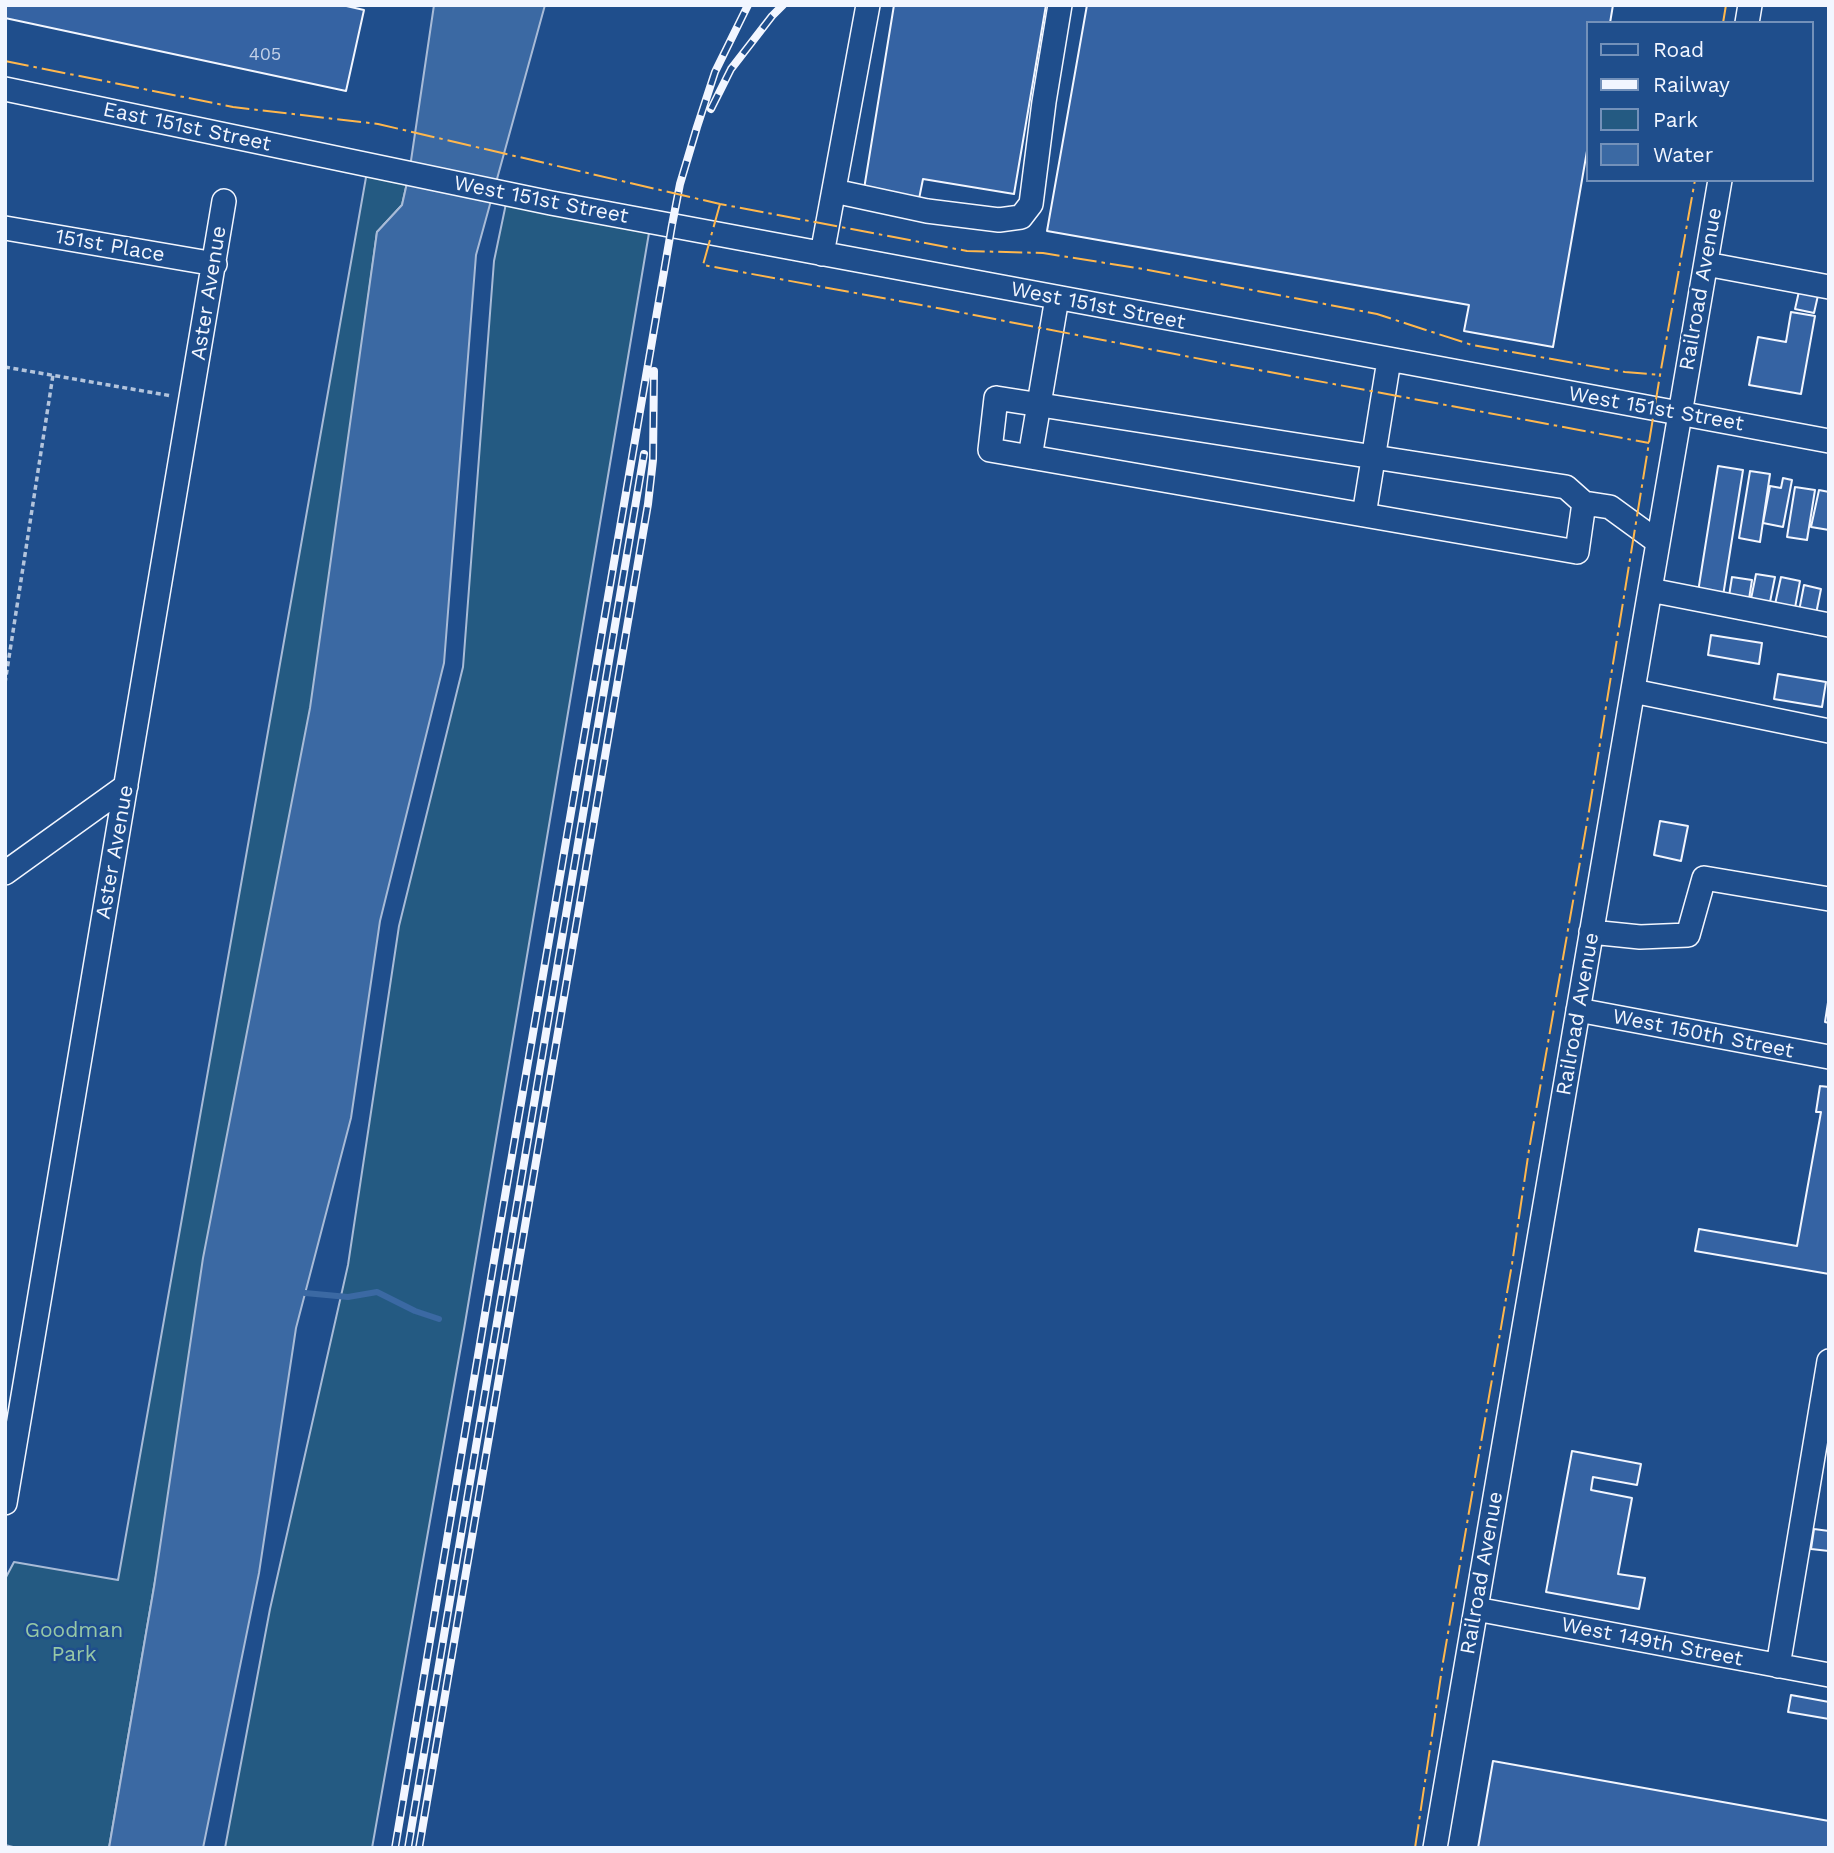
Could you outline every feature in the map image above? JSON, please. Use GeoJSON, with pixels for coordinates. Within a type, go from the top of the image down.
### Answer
{"type":"FeatureCollection","features":[{"type":"Feature","properties":{"kind":"street"},"geometry":{"type":"LineString","coordinates":[[822,254],[868,5]]}},
{"type":"Feature","properties":{"kind":"street"},"geometry":{"type":"LineString","coordinates":[[834,191],[927,211],[999,220],[1021,217],[1031,204],[1059,5]]}},
{"type":"Feature","properties":{"kind":"street","name":"East 151st Street"},"geometry":{"type":"LineString","coordinates":[[5,89],[368,166]]}},
{"type":"Feature","properties":{"kind":"street","name":"West 151st Street"},"geometry":{"type":"LineString","coordinates":[[368,166],[822,254],[1829,442]]}},
{"type":"Feature","properties":{"kind":"street","name":"Railroad Avenue"},"geometry":{"type":"LineString","coordinates":[[1436,1848],[1720,182]]}},
{"type":"Feature","properties":{"kind":"street","name":"Aster Avenue"},"geometry":{"type":"LineString","coordinates":[[5,1503],[224,201]]}},
{"type":"Feature","properties":{"kind":"street","name":"151st Place"},"geometry":{"type":"LineString","coordinates":[[5,228],[215,264]]}},
{"type":"Feature","properties":{"kind":"street"},"geometry":{"type":"LineString","coordinates":[[1706,264],[1829,287]]}},
{"type":"Feature","properties":{"kind":"street"},"geometry":{"type":"LineString","coordinates":[[1030,457],[1057,298]]}},
{"type":"Feature","properties":{"kind":"street"},"geometry":{"type":"LineString","coordinates":[[1364,515],[1389,360]]}},
{"type":"Feature","properties":{"kind":"street"},"geometry":{"type":"LineString","coordinates":[[1584,503],[1577,552],[990,450],[996,398],[1566,487],[1584,503],[1610,507],[1658,542]]}},
{"type":"Feature","properties":{"kind":"street"},"geometry":{"type":"LineString","coordinates":[[1650,590],[1829,625]]}},
{"type":"Feature","properties":{"kind":"street"},"geometry":{"type":"LineString","coordinates":[[1633,691],[1829,731]]}},
{"type":"Feature","properties":{"kind":"street"},"geometry":{"type":"LineString","coordinates":[[5,873],[126,786]]}},
{"type":"Feature","properties":{"kind":"street"},"geometry":{"type":"LineString","coordinates":[[1591,932],[1640,937],[1688,936],[1704,878],[1829,899]]}},
{"type":"Feature","properties":{"kind":"street","name":"West 150th Street"},"geometry":{"type":"LineString","coordinates":[[1578,1010],[1829,1057]]}},
{"type":"Feature","properties":{"kind":"street"},"geometry":{"type":"LineString","coordinates":[[1778,1666],[1829,1361]]}},
{"type":"Feature","properties":{"kind":"street","name":"West 149th Street"},"geometry":{"type":"LineString","coordinates":[[1476,1609],[1829,1675]]}},
{"type":"Feature","properties":{"kind":"path"},"geometry":{"type":"LineString","coordinates":[[5,367],[192,399]]}},
{"type":"Feature","properties":{"kind":"path"},"geometry":{"type":"LineString","coordinates":[[5,683],[53,375]]}},
{"type":"Feature","properties":{"kind":"green space","name":"Goodman Park"},"geometry":{"type":"Polygon","coordinates":[[[368,166],[409,174],[402,205],[377,232],[313,714],[109,1848],[17,1848],[5,1845],[5,1579],[14,1562],[118,1580],[368,166]]]}},
{"type":"Feature","properties":{"kind":"green space"},"geometry":{"type":"Polygon","coordinates":[[[508,194],[651,221],[464,1329],[372,1848],[225,1848],[270,1609],[348,1265],[399,926],[463,667],[494,261],[508,194]]]}},
{"type":"Feature","properties":{"kind":"water"},"geometry":{"type":"Polygon","coordinates":[[[434,5],[545,5],[476,255],[444,663],[380,921],[351,1118],[296,1328],[259,1573],[203,1848],[109,1848],[154,1587],[203,1258],[310,708],[377,232],[402,205],[434,5]]]}},
{"type":"Feature","properties":{"kind":"building"},"geometry":{"type":"Polygon","coordinates":[[[5,5],[342,5],[364,10],[346,91],[5,18],[5,5]]]}},
{"type":"Feature","properties":{"kind":"building"},"geometry":{"type":"Polygon","coordinates":[[[894,5],[1046,5],[1014,194],[923,179],[919,199],[864,189],[894,5]]]}},
{"type":"Feature","properties":{"kind":"building"},"geometry":{"type":"Polygon","coordinates":[[[1087,5],[1613,5],[1610,21],[1586,21],[1586,157],[1553,347],[1464,331],[1469,305],[1047,231],[1087,5]]]}},
{"type":"Feature","properties":{"kind":"building"},"geometry":{"type":"Polygon","coordinates":[[[1800,287],[1819,291],[1814,313],[1795,309],[1800,287]]]}},
{"type":"Feature","properties":{"kind":"building"},"geometry":{"type":"Polygon","coordinates":[[[1791,312],[1815,316],[1801,394],[1749,385],[1758,337],[1786,342],[1791,312]]]}},
{"type":"Feature","properties":{"kind":"building"},"geometry":{"type":"Polygon","coordinates":[[[1718,466],[1743,470],[1723,596],[1698,592],[1718,466]]]}},
{"type":"Feature","properties":{"kind":"building"},"geometry":{"type":"Polygon","coordinates":[[[1750,471],[1770,474],[1760,542],[1739,538],[1750,471]]]}},
{"type":"Feature","properties":{"kind":"building"},"geometry":{"type":"Polygon","coordinates":[[[1783,478],[1792,480],[1783,527],[1763,523],[1770,486],[1781,488],[1783,478]]]}},
{"type":"Feature","properties":{"kind":"building"},"geometry":{"type":"Polygon","coordinates":[[[1795,487],[1815,490],[1807,540],[1787,537],[1795,487]]]}},
{"type":"Feature","properties":{"kind":"building"},"geometry":{"type":"Polygon","coordinates":[[[1819,490],[1829,492],[1829,530],[1811,527],[1819,490]]]}},
{"type":"Feature","properties":{"kind":"building"},"geometry":{"type":"Polygon","coordinates":[[[1756,574],[1775,577],[1770,602],[1751,599],[1756,574]]]}},
{"type":"Feature","properties":{"kind":"building"},"geometry":{"type":"Polygon","coordinates":[[[1732,577],[1752,580],[1749,599],[1729,596],[1732,577]]]}},
{"type":"Feature","properties":{"kind":"building"},"geometry":{"type":"Polygon","coordinates":[[[1781,577],[1800,581],[1794,613],[1774,609],[1781,577]]]}},
{"type":"Feature","properties":{"kind":"building"},"geometry":{"type":"Polygon","coordinates":[[[1804,585],[1821,589],[1816,614],[1799,611],[1804,585]]]}},
{"type":"Feature","properties":{"kind":"building"},"geometry":{"type":"Polygon","coordinates":[[[1711,635],[1762,643],[1759,664],[1708,655],[1711,635]]]}},
{"type":"Feature","properties":{"kind":"building"},"geometry":{"type":"Polygon","coordinates":[[[1778,674],[1826,682],[1822,707],[1774,699],[1778,674]]]}},
{"type":"Feature","properties":{"kind":"building"},"geometry":{"type":"Polygon","coordinates":[[[1660,821],[1688,826],[1681,861],[1654,855],[1660,821]]]}},
{"type":"Feature","properties":{"kind":"building"},"geometry":{"type":"Polygon","coordinates":[[[1829,996],[1829,1023],[1825,1022],[1829,996]]]}},
{"type":"Feature","properties":{"kind":"building"},"geometry":{"type":"Polygon","coordinates":[[[1820,1086],[1829,1087],[1829,1274],[1695,1251],[1699,1229],[1797,1246],[1821,1112],[1816,1112],[1820,1086]]]}},
{"type":"Feature","properties":{"kind":"building"},"geometry":{"type":"Polygon","coordinates":[[[1572,1451],[1641,1464],[1637,1485],[1593,1477],[1591,1490],[1632,1498],[1618,1574],[1645,1578],[1639,1609],[1546,1592],[1572,1451]]]}},
{"type":"Feature","properties":{"kind":"building"},"geometry":{"type":"Polygon","coordinates":[[[1814,1529],[1829,1531],[1829,1551],[1811,1549],[1814,1529]]]}},
{"type":"Feature","properties":{"kind":"building"},"geometry":{"type":"Polygon","coordinates":[[[1791,1695],[1829,1702],[1829,1719],[1788,1712],[1791,1695]]]}},
{"type":"Feature","properties":{"kind":"building"},"geometry":{"type":"Polygon","coordinates":[[[1493,1761],[1829,1821],[1829,1848],[1478,1848],[1493,1761]]]}},
{"type":"Feature","properties":{"kind":"waterway"},"geometry":{"type":"LineString","coordinates":[[305,1293],[348,1297],[377,1292],[415,1311],[439,1319]]}},
{"type":"Feature","properties":{"kind":"railway"},"geometry":{"type":"LineString","coordinates":[[395,1848],[672,225],[680,184],[715,72],[748,5]]}},
{"type":"Feature","properties":{"kind":"railway"},"geometry":{"type":"LineString","coordinates":[[711,109],[731,69],[783,5]]}},
{"type":"Feature","properties":{"kind":"railway"},"geometry":{"type":"LineString","coordinates":[[419,1848],[648,504],[653,460],[654,371]]}},
{"type":"Feature","properties":{"kind":"railway"},"geometry":{"type":"LineString","coordinates":[[408,1848],[644,454]]}},
{"type":"Feature","properties":{"kind":"power"},"geometry":{"type":"LineString","coordinates":[[1723,21],[1726,5]]}},
{"type":"Feature","properties":{"kind":"power"},"geometry":{"type":"LineString","coordinates":[[5,61],[233,107],[378,124],[720,204],[967,251],[1043,253],[1143,269],[1377,314],[1472,345],[1625,372],[1660,375]]}},
{"type":"Feature","properties":{"kind":"power"},"geometry":{"type":"LineString","coordinates":[[1415,1848],[1443,1662],[1695,182]]}},
{"type":"Feature","properties":{"kind":"power"},"geometry":{"type":"LineString","coordinates":[[720,204],[703,265],[1649,443]]}}]}
